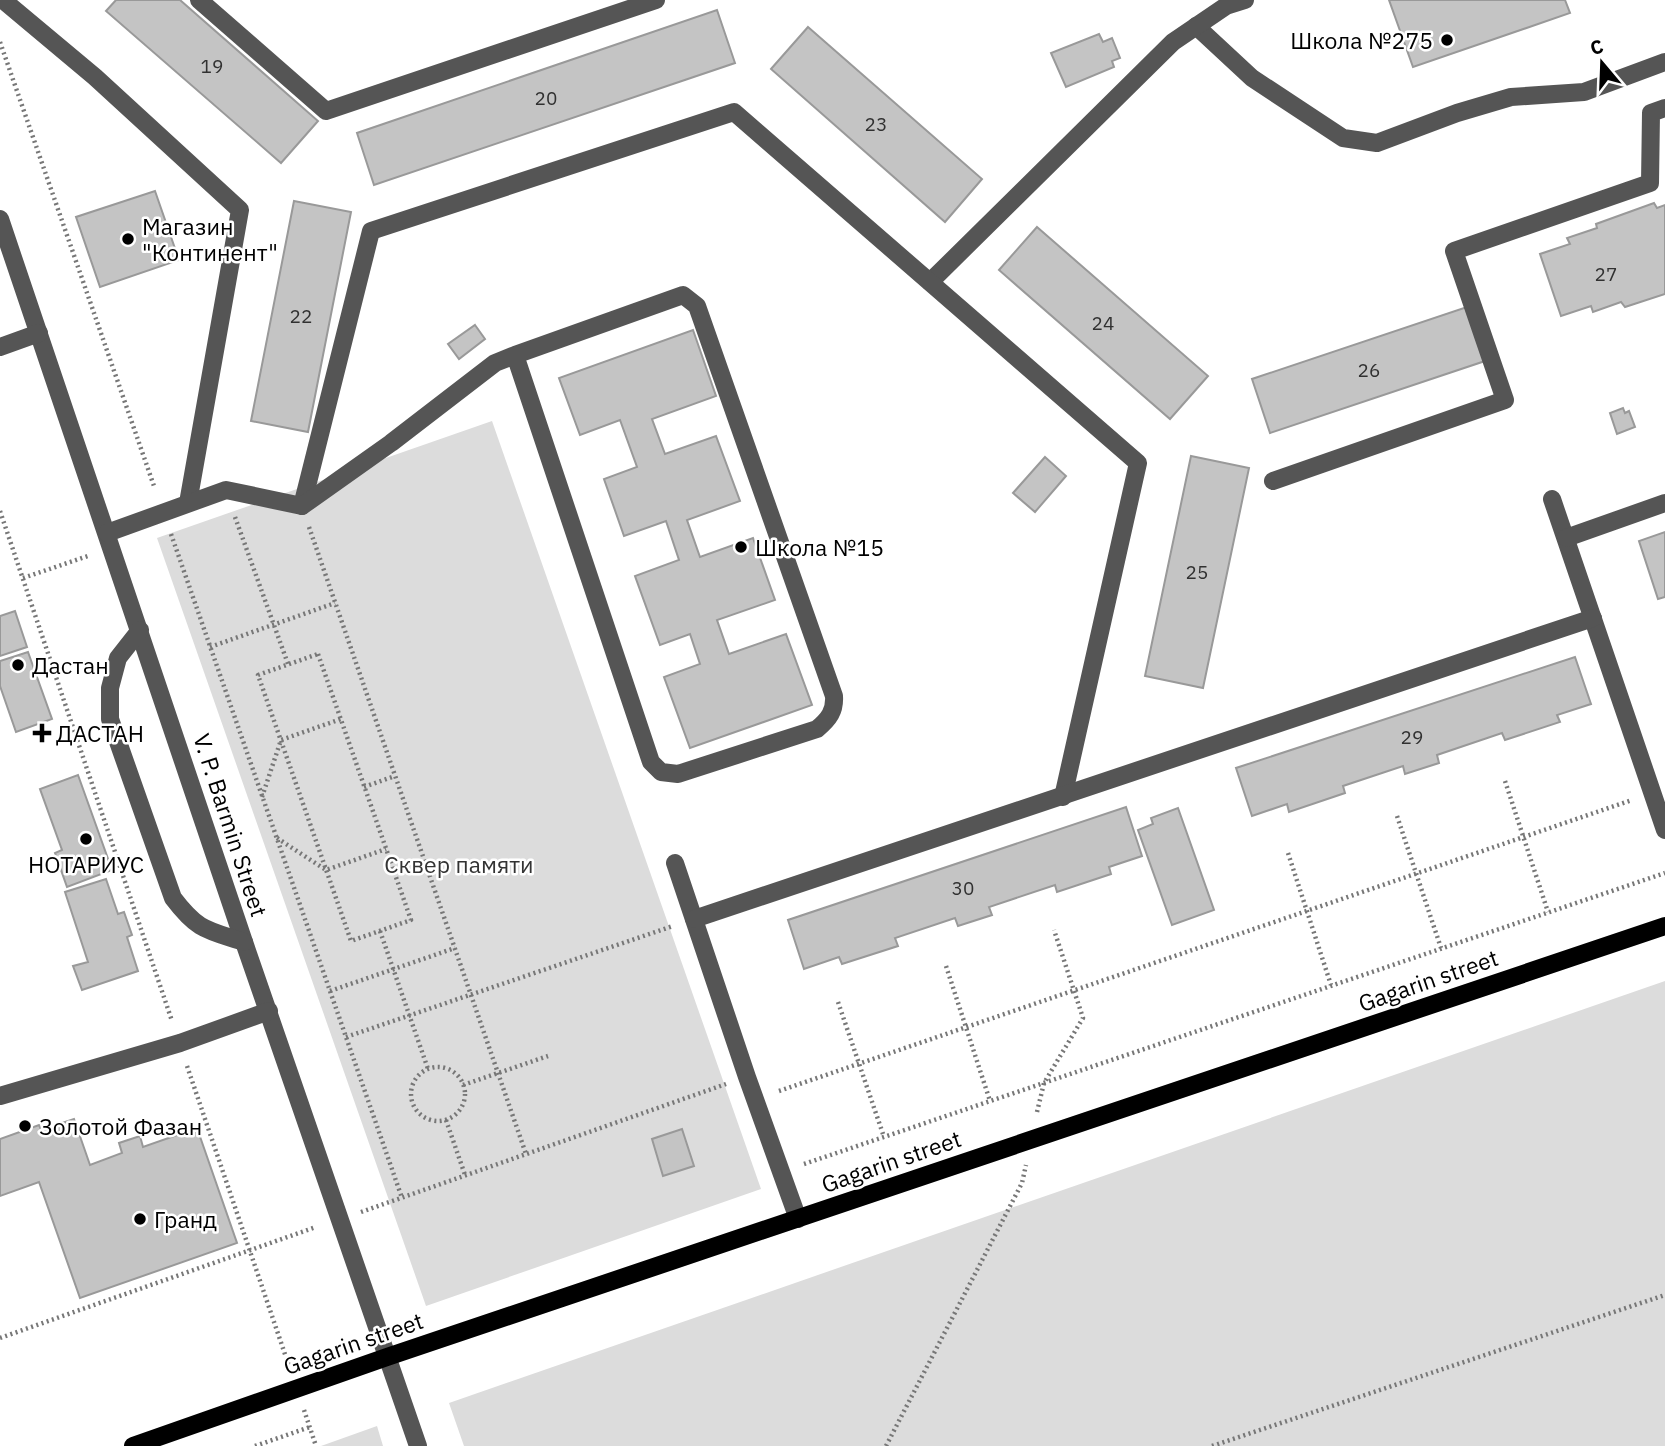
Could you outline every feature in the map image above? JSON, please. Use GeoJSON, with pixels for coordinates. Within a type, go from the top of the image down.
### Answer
{"type":"FeatureCollection","features":[{"type":"Feature","properties":{"kind":"main road","name":"Gagarin street"},"geometry":{"type":"LineString","coordinates":[[133,1446],[387,1357],[1665,926]]}},
{"type":"Feature","properties":{"kind":"street"},"geometry":{"type":"LineString","coordinates":[[4,0],[95,77],[240,210],[188,503]]}},
{"type":"Feature","properties":{"kind":"street"},"geometry":{"type":"LineString","coordinates":[[199,0],[326,111],[656,0]]}},
{"type":"Feature","properties":{"kind":"street"},"geometry":{"type":"LineString","coordinates":[[930,282],[1173,42],[1226,6],[1245,0]]}},
{"type":"Feature","properties":{"kind":"street"},"geometry":{"type":"LineString","coordinates":[[1196,26],[1252,78],[1343,138],[1377,143],[1457,113],[1511,97],[1584,92],[1665,62]]}},
{"type":"Feature","properties":{"kind":"street"},"geometry":{"type":"LineString","coordinates":[[1273,481],[1505,400],[1454,251],[1650,183],[1651,113],[1665,108]]}},
{"type":"Feature","properties":{"kind":"street"},"geometry":{"type":"LineString","coordinates":[[302,506],[371,231],[734,111],[1138,463],[1063,797]]}},
{"type":"Feature","properties":{"kind":"street","name":"V. P. Barmin Street"},"geometry":{"type":"LineString","coordinates":[[0,219],[244,942],[418,1446]]}},
{"type":"Feature","properties":{"kind":"street"},"geometry":{"type":"LineString","coordinates":[[107,533],[226,490],[302,506],[391,443],[495,363],[515,355],[683,295],[697,306],[834,696],[835,708],[827,721],[817,729],[678,774],[661,772],[651,762],[515,355]]}},
{"type":"Feature","properties":{"kind":"street"},"geometry":{"type":"LineString","coordinates":[[0,347],[39,333]]}},
{"type":"Feature","properties":{"kind":"street"},"geometry":{"type":"LineString","coordinates":[[1552,499],[1665,830]]}},
{"type":"Feature","properties":{"kind":"street"},"geometry":{"type":"LineString","coordinates":[[1566,538],[1665,503]]}},
{"type":"Feature","properties":{"kind":"street"},"geometry":{"type":"LineString","coordinates":[[694,919],[1593,618]]}},
{"type":"Feature","properties":{"kind":"street"},"geometry":{"type":"LineString","coordinates":[[140,630],[118,658],[110,688],[110,719],[173,898],[202,929],[244,942]]}},
{"type":"Feature","properties":{"kind":"street"},"geometry":{"type":"LineString","coordinates":[[676,863],[747,1077],[798,1219]]}},
{"type":"Feature","properties":{"kind":"street"},"geometry":{"type":"LineString","coordinates":[[0,1096],[180,1043],[269,1011]]}},
{"type":"Feature","properties":{"kind":"path"},"geometry":{"type":"LineString","coordinates":[[0,42],[402,1198]]}},
{"type":"Feature","properties":{"kind":"path"},"geometry":{"type":"LineString","coordinates":[[226,490],[288,664]]}},
{"type":"Feature","properties":{"kind":"path"},"geometry":{"type":"LineString","coordinates":[[302,506],[526,1154]]}},
{"type":"Feature","properties":{"kind":"path"},"geometry":{"type":"LineString","coordinates":[[0,511],[316,1446]]}},
{"type":"Feature","properties":{"kind":"path"},"geometry":{"type":"LineString","coordinates":[[210,647],[335,603]]}},
{"type":"Feature","properties":{"kind":"path"},"geometry":{"type":"LineString","coordinates":[[318,654],[411,920],[351,941],[258,675],[288,664],[318,654]]}},
{"type":"Feature","properties":{"kind":"path"},"geometry":{"type":"LineString","coordinates":[[281,740],[341,719]]}},
{"type":"Feature","properties":{"kind":"path"},"geometry":{"type":"LineString","coordinates":[[262,797],[281,740]]}},
{"type":"Feature","properties":{"kind":"path"},"geometry":{"type":"LineString","coordinates":[[364,787],[395,776]]}},
{"type":"Feature","properties":{"kind":"path"},"geometry":{"type":"LineString","coordinates":[[1505,781],[1548,912]]}},
{"type":"Feature","properties":{"kind":"path"},"geometry":{"type":"LineString","coordinates":[[755,1100],[1652,793]]}},
{"type":"Feature","properties":{"kind":"path"},"geometry":{"type":"LineString","coordinates":[[1397,816],[1441,948]]}},
{"type":"Feature","properties":{"kind":"path"},"geometry":{"type":"LineString","coordinates":[[276,837],[326,870]]}},
{"type":"Feature","properties":{"kind":"path"},"geometry":{"type":"LineString","coordinates":[[326,870],[386,849]]}},
{"type":"Feature","properties":{"kind":"path"},"geometry":{"type":"LineString","coordinates":[[1288,853],[1331,985]]}},
{"type":"Feature","properties":{"kind":"path"},"geometry":{"type":"LineString","coordinates":[[781,1172],[1665,873]]}},
{"type":"Feature","properties":{"kind":"path"},"geometry":{"type":"LineString","coordinates":[[346,1037],[694,919]]}},
{"type":"Feature","properties":{"kind":"path"},"geometry":{"type":"LineString","coordinates":[[887,1446],[1022,1183],[1044,1083],[1083,1018],[1054,930]]}},
{"type":"Feature","properties":{"kind":"path"},"geometry":{"type":"LineString","coordinates":[[380,931],[428,1069]]}},
{"type":"Feature","properties":{"kind":"path"},"geometry":{"type":"LineString","coordinates":[[330,992],[455,948]]}},
{"type":"Feature","properties":{"kind":"path"},"geometry":{"type":"LineString","coordinates":[[946,966],[990,1101]]}},
{"type":"Feature","properties":{"kind":"path"},"geometry":{"type":"LineString","coordinates":[[838,1002],[884,1137]]}},
{"type":"Feature","properties":{"kind":"path"},"geometry":{"type":"LineString","coordinates":[[463,1085],[548,1056]]}},
{"type":"Feature","properties":{"kind":"path"},"geometry":{"type":"LineString","coordinates":[[428,1069],[447,1069],[456,1074],[463,1085],[465,1099],[461,1108],[446,1120],[433,1122],[424,1118],[415,1111],[411,1101],[414,1080],[428,1069]]}},
{"type":"Feature","properties":{"kind":"path"},"geometry":{"type":"LineString","coordinates":[[0,1338],[747,1077]]}},
{"type":"Feature","properties":{"kind":"path"},"geometry":{"type":"LineString","coordinates":[[446,1120],[464,1175]]}},
{"type":"Feature","properties":{"kind":"path"},"geometry":{"type":"LineString","coordinates":[[1212,1446],[1665,1295]]}},
{"type":"Feature","properties":{"kind":"path"},"geometry":{"type":"LineString","coordinates":[[255,1446],[310,1427]]}},
{"type":"Feature","properties":{"kind":"green space","name":"Сквер памяти"},"geometry":{"type":"Polygon","coordinates":[[[492,421],[761,1189],[426,1306],[157,538],[492,421]]]}},
{"type":"Feature","properties":{"kind":"green space"},"geometry":{"type":"Polygon","coordinates":[[[1665,981],[1665,1446],[464,1446],[449,1403],[1665,981]]]}},
{"type":"Feature","properties":{"kind":"green space"},"geometry":{"type":"Polygon","coordinates":[[[377,1426],[383,1446],[321,1446],[377,1426]]]}},
{"type":"Feature","properties":{"kind":"building"},"geometry":{"type":"Polygon","coordinates":[[[116,0],[180,0],[318,121],[281,163],[106,11],[116,0]]]}},
{"type":"Feature","properties":{"kind":"building","name":"Школа №275"},"geometry":{"type":"Polygon","coordinates":[[[1389,0],[1565,0],[1570,13],[1413,67],[1389,0]]]}},
{"type":"Feature","properties":{"kind":"building"},"geometry":{"type":"Polygon","coordinates":[[[717,10],[735,63],[374,185],[357,133],[717,10]]]}},
{"type":"Feature","properties":{"kind":"building"},"geometry":{"type":"Polygon","coordinates":[[[808,27],[982,179],[945,222],[771,69],[808,27]]]}},
{"type":"Feature","properties":{"kind":"building"},"geometry":{"type":"Polygon","coordinates":[[[1099,34],[1103,42],[1112,38],[1120,58],[1112,61],[1114,67],[1066,87],[1051,53],[1099,34]]]}},
{"type":"Feature","properties":{"kind":"building","name":"Магазин \"Континент\""},"geometry":{"type":"Polygon","coordinates":[[[155,191],[179,260],[100,287],[76,217],[155,191]]]}},
{"type":"Feature","properties":{"kind":"building"},"geometry":{"type":"Polygon","coordinates":[[[294,201],[351,212],[308,432],[251,421],[294,201]]]}},
{"type":"Feature","properties":{"kind":"building"},"geometry":{"type":"Polygon","coordinates":[[[1654,203],[1657,208],[1665,205],[1665,294],[1625,307],[1621,302],[1593,312],[1591,306],[1561,316],[1540,254],[1570,244],[1567,238],[1597,228],[1596,224],[1654,203]]]}},
{"type":"Feature","properties":{"kind":"building"},"geometry":{"type":"Polygon","coordinates":[[[1037,227],[1208,376],[1170,419],[999,270],[1037,227]]]}},
{"type":"Feature","properties":{"kind":"building"},"geometry":{"type":"Polygon","coordinates":[[[1467,307],[1485,361],[1270,433],[1252,379],[1467,307]]]}},
{"type":"Feature","properties":{"kind":"building"},"geometry":{"type":"Polygon","coordinates":[[[475,325],[485,339],[459,359],[448,344],[475,325]]]}},
{"type":"Feature","properties":{"kind":"building","name":"Школа №15"},"geometry":{"type":"Polygon","coordinates":[[[693,330],[716,396],[652,419],[665,454],[716,436],[740,501],[687,520],[700,557],[753,538],[775,600],[717,620],[729,654],[786,634],[812,705],[690,748],[664,677],[700,664],[690,634],[660,645],[635,576],[679,560],[666,521],[624,536],[604,479],[637,467],[620,420],[580,435],[559,378],[693,330]]]}},
{"type":"Feature","properties":{"kind":"building"},"geometry":{"type":"Polygon","coordinates":[[[1623,408],[1625,413],[1629,411],[1635,427],[1617,434],[1610,413],[1623,408]]]}},
{"type":"Feature","properties":{"kind":"building"},"geometry":{"type":"Polygon","coordinates":[[[1191,456],[1249,468],[1203,688],[1145,676],[1191,456]]]}},
{"type":"Feature","properties":{"kind":"building"},"geometry":{"type":"Polygon","coordinates":[[[1045,457],[1066,476],[1035,512],[1013,493],[1045,457]]]}},
{"type":"Feature","properties":{"kind":"building"},"geometry":{"type":"Polygon","coordinates":[[[1665,532],[1665,597],[1658,599],[1639,541],[1665,532]]]}},
{"type":"Feature","properties":{"kind":"building"},"geometry":{"type":"Polygon","coordinates":[[[15,611],[27,647],[0,656],[0,616],[15,611]]]}},
{"type":"Feature","properties":{"kind":"building"},"geometry":{"type":"Polygon","coordinates":[[[28,652],[52,719],[16,732],[0,686],[0,661],[28,652]]]}},
{"type":"Feature","properties":{"kind":"building"},"geometry":{"type":"Polygon","coordinates":[[[1575,657],[1591,704],[1557,715],[1560,722],[1505,740],[1502,733],[1437,755],[1439,763],[1405,774],[1403,766],[1343,786],[1345,793],[1289,812],[1287,804],[1252,816],[1236,768],[1575,657]]]}},
{"type":"Feature","properties":{"kind":"building"},"geometry":{"type":"Polygon","coordinates":[[[78,775],[112,870],[67,887],[55,853],[62,850],[40,789],[78,775]]]}},
{"type":"Feature","properties":{"kind":"building"},"geometry":{"type":"Polygon","coordinates":[[[1126,807],[1142,856],[1109,867],[1111,874],[1057,892],[1055,885],[989,907],[992,915],[958,926],[955,918],[895,938],[898,946],[842,964],[839,957],[804,969],[788,920],[1126,807]]]}},
{"type":"Feature","properties":{"kind":"building"},"geometry":{"type":"Polygon","coordinates":[[[1178,808],[1214,910],[1172,925],[1138,830],[1153,824],[1151,818],[1178,808]]]}},
{"type":"Feature","properties":{"kind":"building"},"geometry":{"type":"Polygon","coordinates":[[[106,879],[118,914],[124,912],[132,935],[127,937],[138,971],[82,990],[73,966],[88,962],[65,892],[106,879]]]}},
{"type":"Feature","properties":{"kind":"building","name":"Гранд"},"geometry":{"type":"Polygon","coordinates":[[[74,1119],[90,1165],[122,1153],[119,1143],[140,1136],[143,1147],[197,1128],[237,1243],[80,1298],[39,1182],[0,1196],[0,1139],[39,1125],[41,1130],[74,1119]]]}},
{"type":"Feature","properties":{"kind":"building"},"geometry":{"type":"Polygon","coordinates":[[[682,1129],[694,1166],[663,1176],[652,1139],[682,1129]]]}},
{"type":"Feature","properties":{"kind":"place","name":"Школа №275"},"geometry":{"type":"Point","coordinates":[1447,40]}},
{"type":"Feature","properties":{"kind":"place","name":"Магазин \"Континент\""},"geometry":{"type":"Point","coordinates":[128,239]}},
{"type":"Feature","properties":{"kind":"place","name":"Школа №15"},"geometry":{"type":"Point","coordinates":[741,547]}},
{"type":"Feature","properties":{"kind":"place","name":"Дастан"},"geometry":{"type":"Point","coordinates":[18,665]}},
{"type":"Feature","properties":{"kind":"place","name":"ДАСТАН"},"geometry":{"type":"Point","coordinates":[42,733]}},
{"type":"Feature","properties":{"kind":"place","name":"НОТАРИУС"},"geometry":{"type":"Point","coordinates":[86,839]}},
{"type":"Feature","properties":{"kind":"place","name":"Золотой Фазан"},"geometry":{"type":"Point","coordinates":[25,1126]}},
{"type":"Feature","properties":{"kind":"place","name":"Гранд"},"geometry":{"type":"Point","coordinates":[140,1219]}}]}
